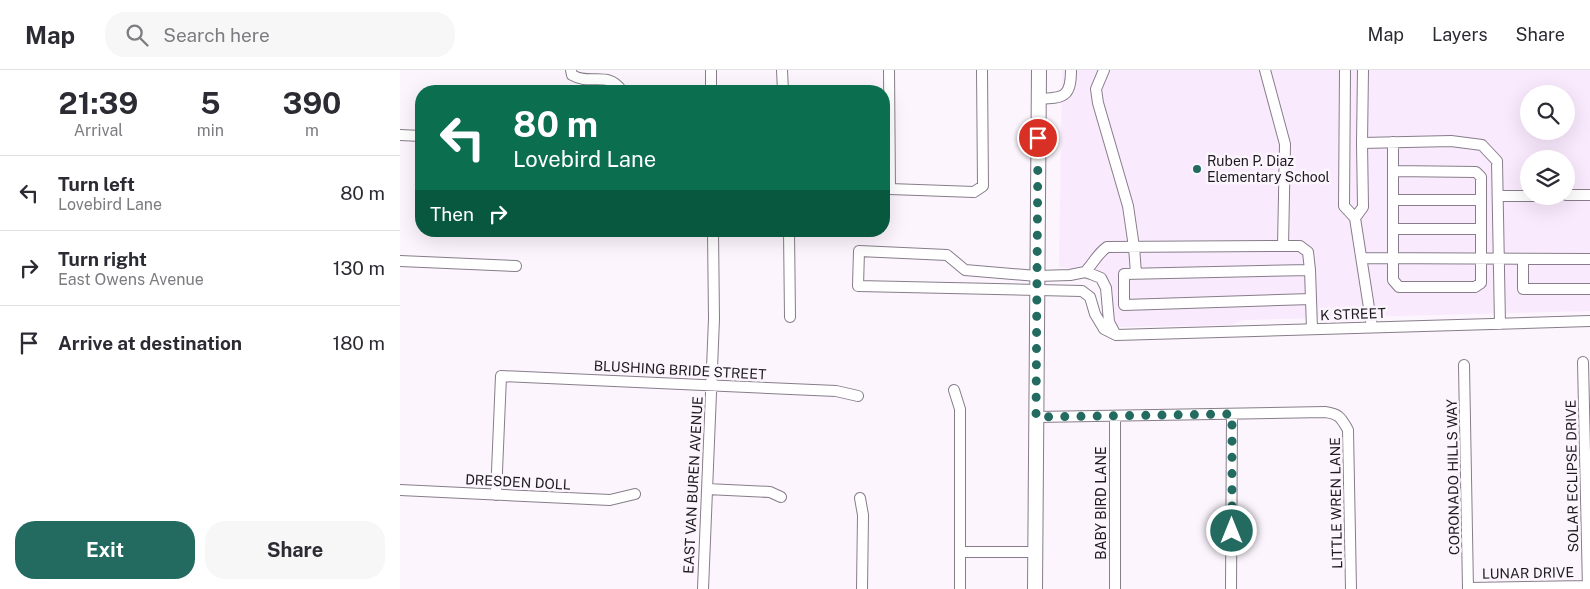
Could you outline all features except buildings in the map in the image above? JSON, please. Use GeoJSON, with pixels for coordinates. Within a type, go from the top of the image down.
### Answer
{"type":"FeatureCollection","features":[{"type":"Feature","properties":{"kind":"main road"},"geometry":{"type":"LineString","coordinates":[[1035,589],[1039,70]]}},
{"type":"Feature","properties":{"kind":"street"},"geometry":{"type":"LineString","coordinates":[[571,70],[572,75],[578,79],[605,79],[618,85]]}},
{"type":"Feature","properties":{"kind":"street"},"geometry":{"type":"LineString","coordinates":[[711,70],[711,85]]}},
{"type":"Feature","properties":{"kind":"street"},"geometry":{"type":"LineString","coordinates":[[782,70],[783,85]]}},
{"type":"Feature","properties":{"kind":"street"},"geometry":{"type":"LineString","coordinates":[[889,70],[889,85]]}},
{"type":"Feature","properties":{"kind":"street"},"geometry":{"type":"LineString","coordinates":[[890,189],[974,192],[983,186],[982,70]]}},
{"type":"Feature","properties":{"kind":"street"},"geometry":{"type":"LineString","coordinates":[[1038,99],[1060,98],[1070,86],[1072,70]]}},
{"type":"Feature","properties":{"kind":"street"},"geometry":{"type":"LineString","coordinates":[[1104,70],[1096,89],[1098,103],[1128,206],[1136,273]]}},
{"type":"Feature","properties":{"kind":"street"},"geometry":{"type":"LineString","coordinates":[[1265,70],[1285,144],[1284,246]]}},
{"type":"Feature","properties":{"kind":"street"},"geometry":{"type":"LineString","coordinates":[[1345,70],[1344,206],[1355,218],[1372,327]]}},
{"type":"Feature","properties":{"kind":"street"},"geometry":{"type":"LineString","coordinates":[[1355,218],[1363,207],[1363,70]]}},
{"type":"Feature","properties":{"kind":"street"},"geometry":{"type":"LineString","coordinates":[[400,135],[415,136]]}},
{"type":"Feature","properties":{"kind":"street"},"geometry":{"type":"LineString","coordinates":[[1362,143],[1451,141],[1482,145],[1497,161],[1500,324]]}},
{"type":"Feature","properties":{"kind":"street"},"geometry":{"type":"LineString","coordinates":[[1394,142],[1393,280],[1399,287],[1475,287],[1481,283],[1481,177],[1476,172],[1394,171]]}},
{"type":"Feature","properties":{"kind":"street"},"geometry":{"type":"LineString","coordinates":[[1575,196],[1590,195]]}},
{"type":"Feature","properties":{"kind":"street"},"geometry":{"type":"LineString","coordinates":[[1498,196],[1520,196]]}},
{"type":"Feature","properties":{"kind":"street"},"geometry":{"type":"LineString","coordinates":[[1393,200],[1481,200]]}},
{"type":"Feature","properties":{"kind":"street"},"geometry":{"type":"LineString","coordinates":[[1393,230],[1481,230]]}},
{"type":"Feature","properties":{"kind":"street","name":"EAST VAN BUREN AVENUE"},"geometry":{"type":"LineString","coordinates":[[702,589],[714,319],[712,237]]}},
{"type":"Feature","properties":{"kind":"street"},"geometry":{"type":"LineString","coordinates":[[789,237],[790,317]]}},
{"type":"Feature","properties":{"kind":"street"},"geometry":{"type":"LineString","coordinates":[[1085,272],[1098,253],[1106,247],[1300,246],[1308,252],[1312,329]]}},
{"type":"Feature","properties":{"kind":"street"},"geometry":{"type":"LineString","coordinates":[[859,251],[947,255],[965,270],[1037,276],[1070,275],[1085,272],[1101,278],[1106,288],[1109,322],[1116,335],[1104,329],[1095,314],[1090,297],[1082,291],[858,286],[859,251]]}},
{"type":"Feature","properties":{"kind":"street"},"geometry":{"type":"LineString","coordinates":[[1362,258],[1590,259]]}},
{"type":"Feature","properties":{"kind":"street"},"geometry":{"type":"LineString","coordinates":[[1523,259],[1523,289],[1590,289]]}},
{"type":"Feature","properties":{"kind":"street"},"geometry":{"type":"LineString","coordinates":[[400,261],[516,266]]}},
{"type":"Feature","properties":{"kind":"street"},"geometry":{"type":"LineString","coordinates":[[1310,270],[1124,274],[1124,304],[1311,299]]}},
{"type":"Feature","properties":{"kind":"street","name":"K STREET"},"geometry":{"type":"LineString","coordinates":[[1116,335],[1590,321]]}},
{"type":"Feature","properties":{"kind":"street","name":"SOLAR ECLIPSE DRIVE"},"geometry":{"type":"LineString","coordinates":[[1583,362],[1588,587]]}},
{"type":"Feature","properties":{"kind":"street","name":"CORONADO HILLS WAY"},"geometry":{"type":"LineString","coordinates":[[1464,365],[1468,588]]}},
{"type":"Feature","properties":{"kind":"street","name":"BLUSHING BRIDE STREET"},"geometry":{"type":"LineString","coordinates":[[496,495],[501,376],[836,391],[858,396]]}},
{"type":"Feature","properties":{"kind":"street"},"geometry":{"type":"LineString","coordinates":[[954,390],[960,409],[960,589]]}},
{"type":"Feature","properties":{"kind":"street","name":"LITTLE WREN LANE"},"geometry":{"type":"LineString","coordinates":[[1232,414],[1325,412],[1334,413],[1342,418],[1348,430],[1351,589]]}},
{"type":"Feature","properties":{"kind":"street"},"geometry":{"type":"LineString","coordinates":[[1036,417],[1232,414],[1231,589]]}},
{"type":"Feature","properties":{"kind":"street","name":"BABY BIRD LANE"},"geometry":{"type":"LineString","coordinates":[[1114,589],[1115,416]]}},
{"type":"Feature","properties":{"kind":"street"},"geometry":{"type":"LineString","coordinates":[[707,489],[770,492],[782,497]]}},
{"type":"Feature","properties":{"kind":"street","name":"DRESDEN DOLL"},"geometry":{"type":"LineString","coordinates":[[400,490],[610,500],[635,494]]}},
{"type":"Feature","properties":{"kind":"street"},"geometry":{"type":"LineString","coordinates":[[860,498],[863,516],[862,589]]}},
{"type":"Feature","properties":{"kind":"street"},"geometry":{"type":"LineString","coordinates":[[960,552],[1035,552]]}},
{"type":"Feature","properties":{"kind":"street","name":"LUNAR DRIVE"},"geometry":{"type":"LineString","coordinates":[[1468,588],[1588,587]]}},
{"type":"Feature","properties":{"kind":"shaded area"},"geometry":{"type":"Polygon","coordinates":[[[1062,70],[1590,70],[1590,311],[1244,320],[1230,325],[1120,327],[1112,324],[1112,283],[1099,273],[1059,267],[1062,70]]]}},
{"type":"Feature","properties":{"kind":"place","name":"Ruben P. Diaz Elementary School"},"geometry":{"type":"Point","coordinates":[1197,169]}},
{"type":"Feature","properties":{"kind":"route"},"geometry":{"type":"LineString","coordinates":[[1038,138],[1036,417],[1232,414],[1232,531]]}}]}
